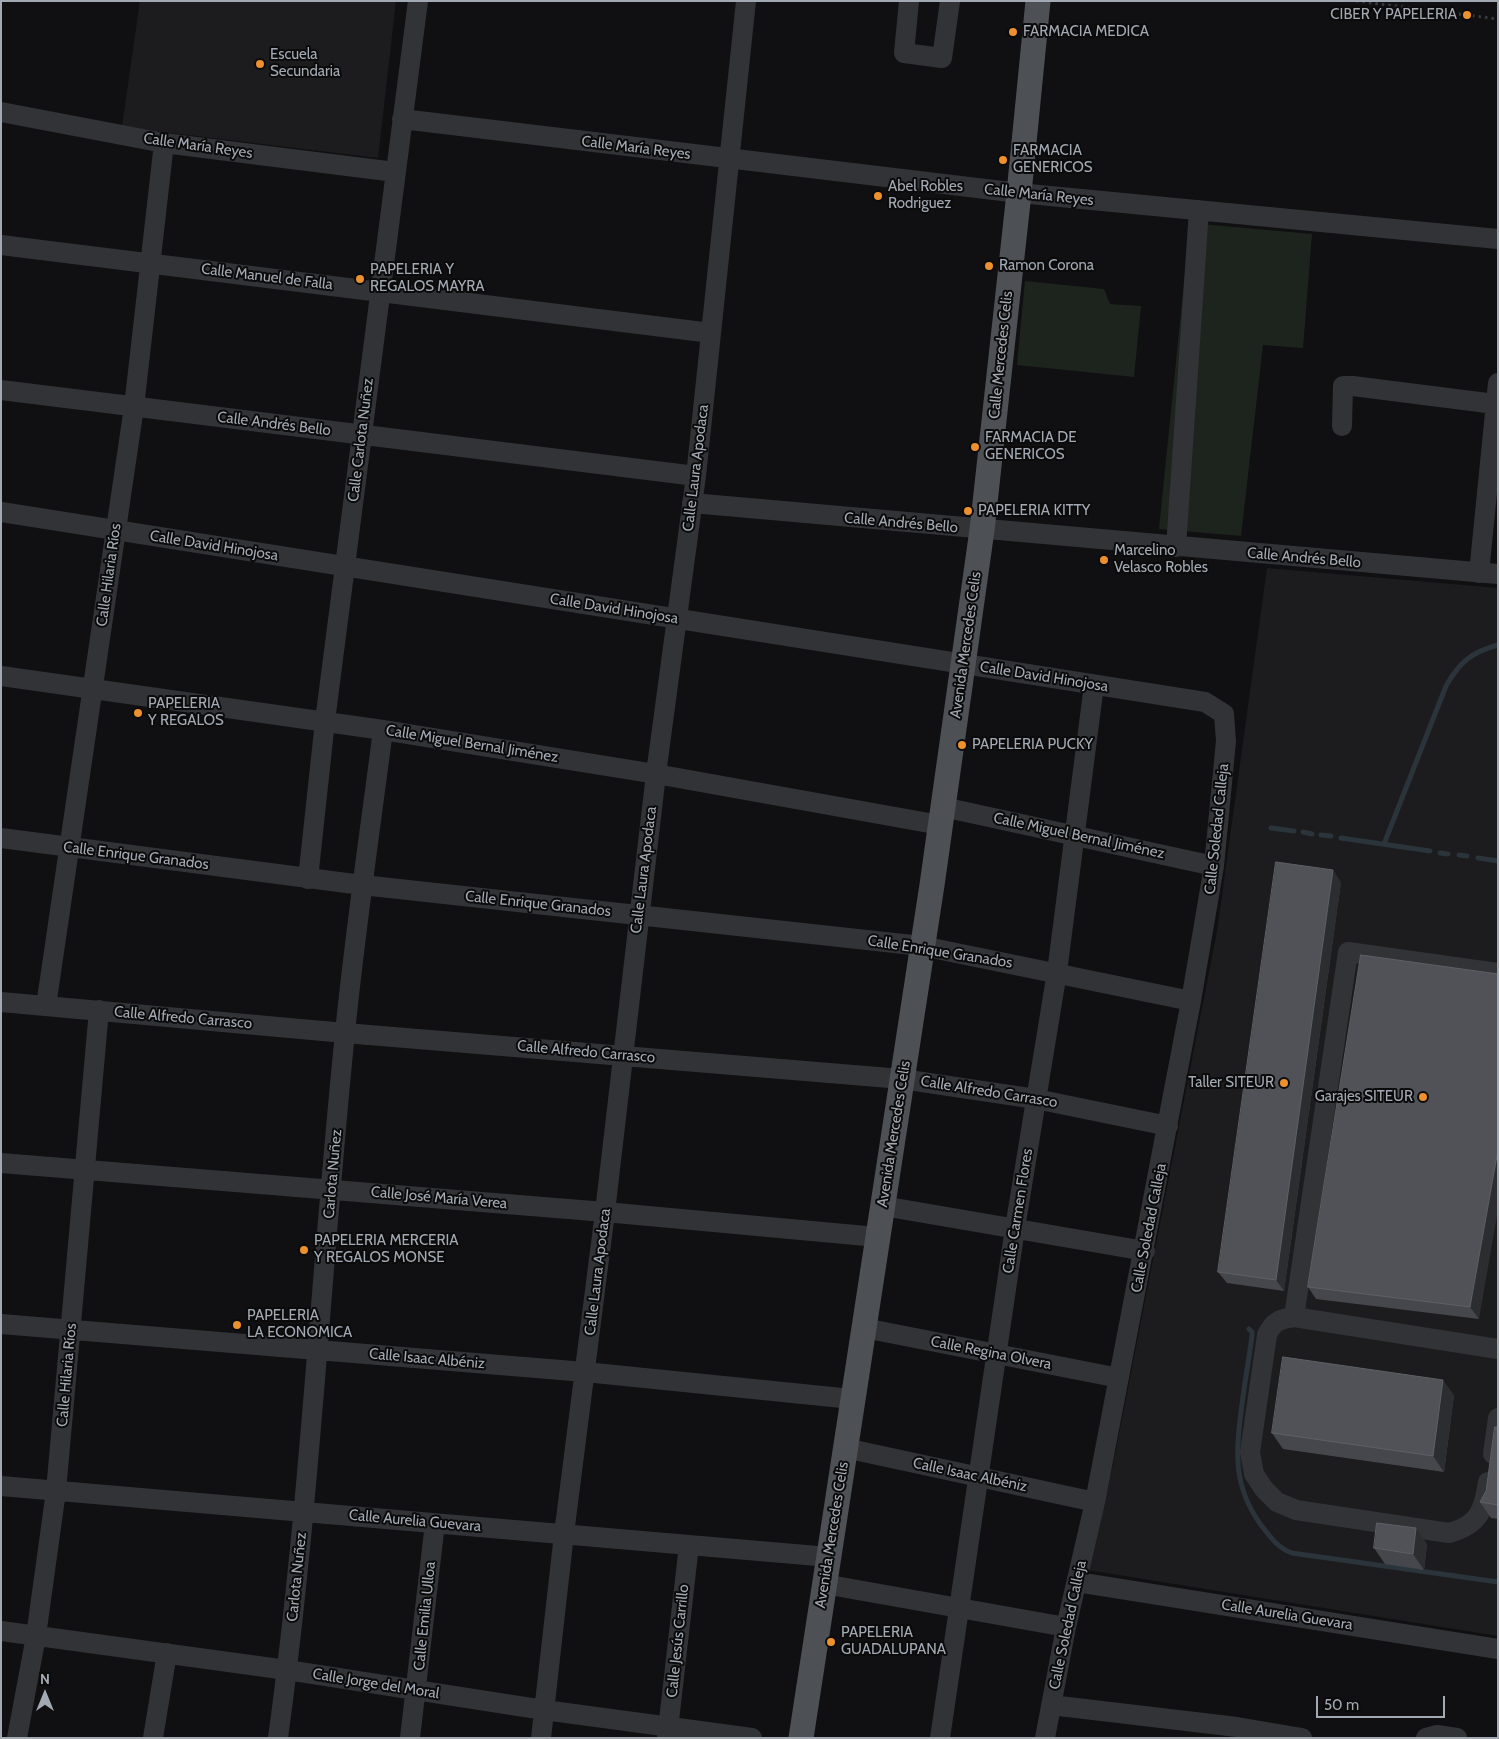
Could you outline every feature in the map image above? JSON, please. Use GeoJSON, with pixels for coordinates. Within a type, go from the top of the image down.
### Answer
{"type":"FeatureCollection","features":[{"type":"Feature","properties":{"kind":"main road","name":"Calle Mercedes Celis"},"geometry":{"type":"LineString","coordinates":[[982,530],[1020,193],[1038,1]]}},
{"type":"Feature","properties":{"kind":"main road","name":"Avenida Mercedes Celis"},"geometry":{"type":"LineString","coordinates":[[801,1738],[942,816],[982,530]]}},
{"type":"Feature","properties":{"kind":"street","name":"Calle Carlota Nuñez"},"geometry":{"type":"LineString","coordinates":[[308,878],[325,721],[379,291],[418,1]]}},
{"type":"Feature","properties":{"kind":"street","name":"Calle Laura Apodaca"},"geometry":{"type":"LineString","coordinates":[[541,1738],[656,774],[696,476],[731,159],[746,1]]}},
{"type":"Feature","properties":{"kind":"street"},"geometry":{"type":"LineString","coordinates":[[909,1],[904,53],[942,58],[950,1]]}},
{"type":"Feature","properties":{"kind":"street","name":"Calle María Reyes"},"geometry":{"type":"LineString","coordinates":[[1,112],[164,143],[395,172]]}},
{"type":"Feature","properties":{"kind":"street","name":"Calle María Reyes"},"geometry":{"type":"LineString","coordinates":[[402,119],[1020,193],[1498,239]]}},
{"type":"Feature","properties":{"kind":"street","name":"Calle Hilaria Ríos"},"geometry":{"type":"LineString","coordinates":[[46,1006],[134,407],[164,143]]}},
{"type":"Feature","properties":{"kind":"street"},"geometry":{"type":"LineString","coordinates":[[1176,547],[1199,210]]}},
{"type":"Feature","properties":{"kind":"street","name":"Calle Manuel de Falla"},"geometry":{"type":"LineString","coordinates":[[1,245],[711,333]]}},
{"type":"Feature","properties":{"kind":"street"},"geometry":{"type":"LineString","coordinates":[[1488,574],[1495,404],[1498,383]]}},
{"type":"Feature","properties":{"kind":"street"},"geometry":{"type":"LineString","coordinates":[[1342,426],[1343,386],[1495,404]]}},
{"type":"Feature","properties":{"kind":"street","name":"Calle Andrés Bello"},"geometry":{"type":"LineString","coordinates":[[1,390],[696,476]]}},
{"type":"Feature","properties":{"kind":"street","name":"Calle Andrés Bello"},"geometry":{"type":"LineString","coordinates":[[692,503],[1488,574]]}},
{"type":"Feature","properties":{"kind":"street","name":"Calle David Hinojosa"},"geometry":{"type":"LineString","coordinates":[[1,512],[1205,702],[1224,714]]}},
{"type":"Feature","properties":{"kind":"street","name":"Calle Miguel Bernal Jiménez"},"geometry":{"type":"LineString","coordinates":[[1,676],[325,721],[656,774],[1075,836],[1214,866]]}},
{"type":"Feature","properties":{"kind":"street","name":"Calle Carmen Flores"},"geometry":{"type":"LineString","coordinates":[[940,1738],[1016,1228],[1057,972],[1094,684]]}},
{"type":"Feature","properties":{"kind":"street","name":"Calle Soledad Calleja"},"geometry":{"type":"LineString","coordinates":[[1045,1738],[1066,1626],[1095,1502],[1145,1251],[1191,1001],[1214,866],[1226,741],[1224,714]]}},
{"type":"Feature","properties":{"kind":"street","name":"Carlota Nuñez"},"geometry":{"type":"LineString","coordinates":[[278,1738],[303,1512],[345,1033],[362,885],[383,730]]}},
{"type":"Feature","properties":{"kind":"street","name":"Calle Enrique Granados"},"geometry":{"type":"LineString","coordinates":[[1,838],[362,885],[922,946],[1057,972],[1191,1001]]}},
{"type":"Feature","properties":{"kind":"street"},"geometry":{"type":"LineString","coordinates":[[1294,1317],[1348,952],[1498,973]]}},
{"type":"Feature","properties":{"kind":"street","name":"Calle Alfredo Carrasco"},"geometry":{"type":"LineString","coordinates":[[1,1002],[345,1033],[902,1079],[1036,1098],[1168,1126]]}},
{"type":"Feature","properties":{"kind":"street","name":"Calle Hilaria Ríos"},"geometry":{"type":"LineString","coordinates":[[17,1738],[36,1636],[56,1491],[99,1010]]}},
{"type":"Feature","properties":{"kind":"street","name":"Calle José María Verea"},"geometry":{"type":"LineString","coordinates":[[1,1162],[605,1212],[877,1237]]}},
{"type":"Feature","properties":{"kind":"street"},"geometry":{"type":"LineString","coordinates":[[883,1206],[1145,1251]]}},
{"type":"Feature","properties":{"kind":"street"},"geometry":{"type":"LineString","coordinates":[[1498,1349],[1294,1317],[1281,1318],[1272,1325],[1267,1335],[1250,1452],[1254,1474],[1264,1490],[1278,1502],[1296,1510],[1449,1532],[1459,1530],[1478,1516],[1485,1505],[1498,1418]]}},
{"type":"Feature","properties":{"kind":"street","name":"Calle Isaac Albéniz"},"geometry":{"type":"LineString","coordinates":[[1,1324],[585,1372],[852,1399]]}},
{"type":"Feature","properties":{"kind":"street","name":"Calle Regina Olvera"},"geometry":{"type":"LineString","coordinates":[[864,1328],[1119,1378]]}},
{"type":"Feature","properties":{"kind":"street","name":"Calle Isaac Albéniz"},"geometry":{"type":"LineString","coordinates":[[845,1448],[1095,1502]]}},
{"type":"Feature","properties":{"kind":"street","name":"Calle Aurelia Guevara"},"geometry":{"type":"LineString","coordinates":[[1,1486],[828,1557]]}},
{"type":"Feature","properties":{"kind":"street","name":"Calle Emilia Ulloa"},"geometry":{"type":"LineString","coordinates":[[410,1738],[435,1523]]}},
{"type":"Feature","properties":{"kind":"street","name":"Calle Jesús Carrillo"},"geometry":{"type":"LineString","coordinates":[[668,1732],[689,1545]]}},
{"type":"Feature","properties":{"kind":"street","name":"Calle Aurelia Guevara"},"geometry":{"type":"LineString","coordinates":[[1077,1582],[1498,1649]]}},
{"type":"Feature","properties":{"kind":"street"},"geometry":{"type":"LineString","coordinates":[[824,1584],[1066,1626]]}},
{"type":"Feature","properties":{"kind":"street","name":"Calle Jorge del Moral"},"geometry":{"type":"LineString","coordinates":[[1,1631],[287,1670],[544,1710],[668,1732],[752,1738]]}},
{"type":"Feature","properties":{"kind":"street"},"geometry":{"type":"LineString","coordinates":[[153,1738],[167,1653]]}},
{"type":"Feature","properties":{"kind":"street"},"geometry":{"type":"LineString","coordinates":[[1051,1705],[1236,1733],[1302,1738]]}},
{"type":"Feature","properties":{"kind":"street"},"geometry":{"type":"LineString","coordinates":[[1426,1738],[1437,1735],[1458,1738]]}},
{"type":"Feature","properties":{"kind":"path"},"geometry":{"type":"LineString","coordinates":[[1356,1],[1498,19]]}},
{"type":"Feature","properties":{"kind":"shaded area","name":"Escuela Secundaria"},"geometry":{"type":"Polygon","coordinates":[[[140,1],[396,1],[378,158],[122,127],[140,1]]]}},
{"type":"Feature","properties":{"kind":"shaded area"},"geometry":{"type":"Polygon","coordinates":[[[1190,223],[1312,234],[1303,348],[1263,345],[1241,536],[1159,529],[1190,223]]]}},
{"type":"Feature","properties":{"kind":"shaded area"},"geometry":{"type":"Polygon","coordinates":[[[1025,281],[1104,289],[1110,304],[1141,306],[1134,377],[1017,365],[1025,281]]]}},
{"type":"Feature","properties":{"kind":"shaded area"},"geometry":{"type":"Polygon","coordinates":[[[1267,568],[1498,588],[1498,1636],[1081,1569],[1113,1465],[1217,931],[1267,568]]]}},
{"type":"Feature","properties":{"kind":"building","name":"Taller SITEUR"},"geometry":{"type":"Polygon","coordinates":[[[1276,862],[1333,870],[1276,1280],[1218,1272],[1276,862]]]}},
{"type":"Feature","properties":{"kind":"building","name":"Garajes SITEUR"},"geometry":{"type":"Polygon","coordinates":[[[1361,955],[1498,974],[1498,1150],[1470,1307],[1308,1287],[1361,955]]]}},
{"type":"Feature","properties":{"kind":"building"},"geometry":{"type":"Polygon","coordinates":[[[1283,1357],[1443,1380],[1433,1456],[1272,1433],[1283,1357]]]}},
{"type":"Feature","properties":{"kind":"building"},"geometry":{"type":"Polygon","coordinates":[[[1495,1427],[1498,1427],[1498,1505],[1480,1502],[1486,1491],[1495,1427]]]}},
{"type":"Feature","properties":{"kind":"building"},"geometry":{"type":"Polygon","coordinates":[[[1377,1523],[1416,1528],[1413,1554],[1374,1548],[1377,1523]]]}},
{"type":"Feature","properties":{"kind":"waterway"},"geometry":{"type":"LineString","coordinates":[[1384,844],[1446,686],[1461,665],[1473,655],[1498,645]]}},
{"type":"Feature","properties":{"kind":"waterway"},"geometry":{"type":"LineString","coordinates":[[1271,828],[1294,831]]}},
{"type":"Feature","properties":{"kind":"waterway"},"geometry":{"type":"LineString","coordinates":[[1303,832],[1312,834]]}},
{"type":"Feature","properties":{"kind":"waterway"},"geometry":{"type":"LineString","coordinates":[[1321,835],[1331,836]]}},
{"type":"Feature","properties":{"kind":"waterway"},"geometry":{"type":"LineString","coordinates":[[1341,838],[1430,851]]}},
{"type":"Feature","properties":{"kind":"waterway"},"geometry":{"type":"LineString","coordinates":[[1440,853],[1448,854]]}},
{"type":"Feature","properties":{"kind":"waterway"},"geometry":{"type":"LineString","coordinates":[[1459,855],[1467,856]]}},
{"type":"Feature","properties":{"kind":"waterway"},"geometry":{"type":"LineString","coordinates":[[1478,858],[1498,861]]}},
{"type":"Feature","properties":{"kind":"waterway"},"geometry":{"type":"LineString","coordinates":[[1249,1329],[1252,1332],[1252,1336],[1238,1437],[1238,1467],[1245,1496],[1261,1525],[1275,1542],[1292,1553],[1498,1582]]}},
{"type":"Feature","properties":{"kind":"place","name":"CIBER Y PAPELERIA"},"geometry":{"type":"Point","coordinates":[1467,15]}},
{"type":"Feature","properties":{"kind":"place","name":"FARMACIA MEDICA"},"geometry":{"type":"Point","coordinates":[1013,32]}},
{"type":"Feature","properties":{"kind":"place","name":"Escuela Secundaria"},"geometry":{"type":"Point","coordinates":[260,64]}},
{"type":"Feature","properties":{"kind":"place","name":"FARMACIA GENERICOS"},"geometry":{"type":"Point","coordinates":[1003,160]}},
{"type":"Feature","properties":{"kind":"place","name":"Abel Robles Rodriguez"},"geometry":{"type":"Point","coordinates":[878,196]}},
{"type":"Feature","properties":{"kind":"place","name":"Ramon Corona"},"geometry":{"type":"Point","coordinates":[989,266]}},
{"type":"Feature","properties":{"kind":"place","name":"PAPELERIA Y REGALOS MAYRA"},"geometry":{"type":"Point","coordinates":[360,279]}},
{"type":"Feature","properties":{"kind":"place","name":"FARMACIA DE GENERICOS"},"geometry":{"type":"Point","coordinates":[975,447]}},
{"type":"Feature","properties":{"kind":"place","name":"PAPELERIA KITTY"},"geometry":{"type":"Point","coordinates":[968,511]}},
{"type":"Feature","properties":{"kind":"place","name":"Marcelino Velasco Robles"},"geometry":{"type":"Point","coordinates":[1104,560]}},
{"type":"Feature","properties":{"kind":"place","name":"PAPELERIA Y REGALOS"},"geometry":{"type":"Point","coordinates":[138,713]}},
{"type":"Feature","properties":{"kind":"place","name":"PAPELERIA PUCKY"},"geometry":{"type":"Point","coordinates":[962,745]}},
{"type":"Feature","properties":{"kind":"place","name":"Taller SITEUR"},"geometry":{"type":"Point","coordinates":[1284,1083]}},
{"type":"Feature","properties":{"kind":"place","name":"Garajes SITEUR"},"geometry":{"type":"Point","coordinates":[1423,1097]}},
{"type":"Feature","properties":{"kind":"place","name":"PAPELERIA MERCERIA Y REGALOS MONSE"},"geometry":{"type":"Point","coordinates":[304,1250]}},
{"type":"Feature","properties":{"kind":"place","name":"PAPELERIA LA ECONOMICA"},"geometry":{"type":"Point","coordinates":[237,1325]}},
{"type":"Feature","properties":{"kind":"place","name":"PAPELERIA GUADALUPANA"},"geometry":{"type":"Point","coordinates":[831,1642]}}]}
